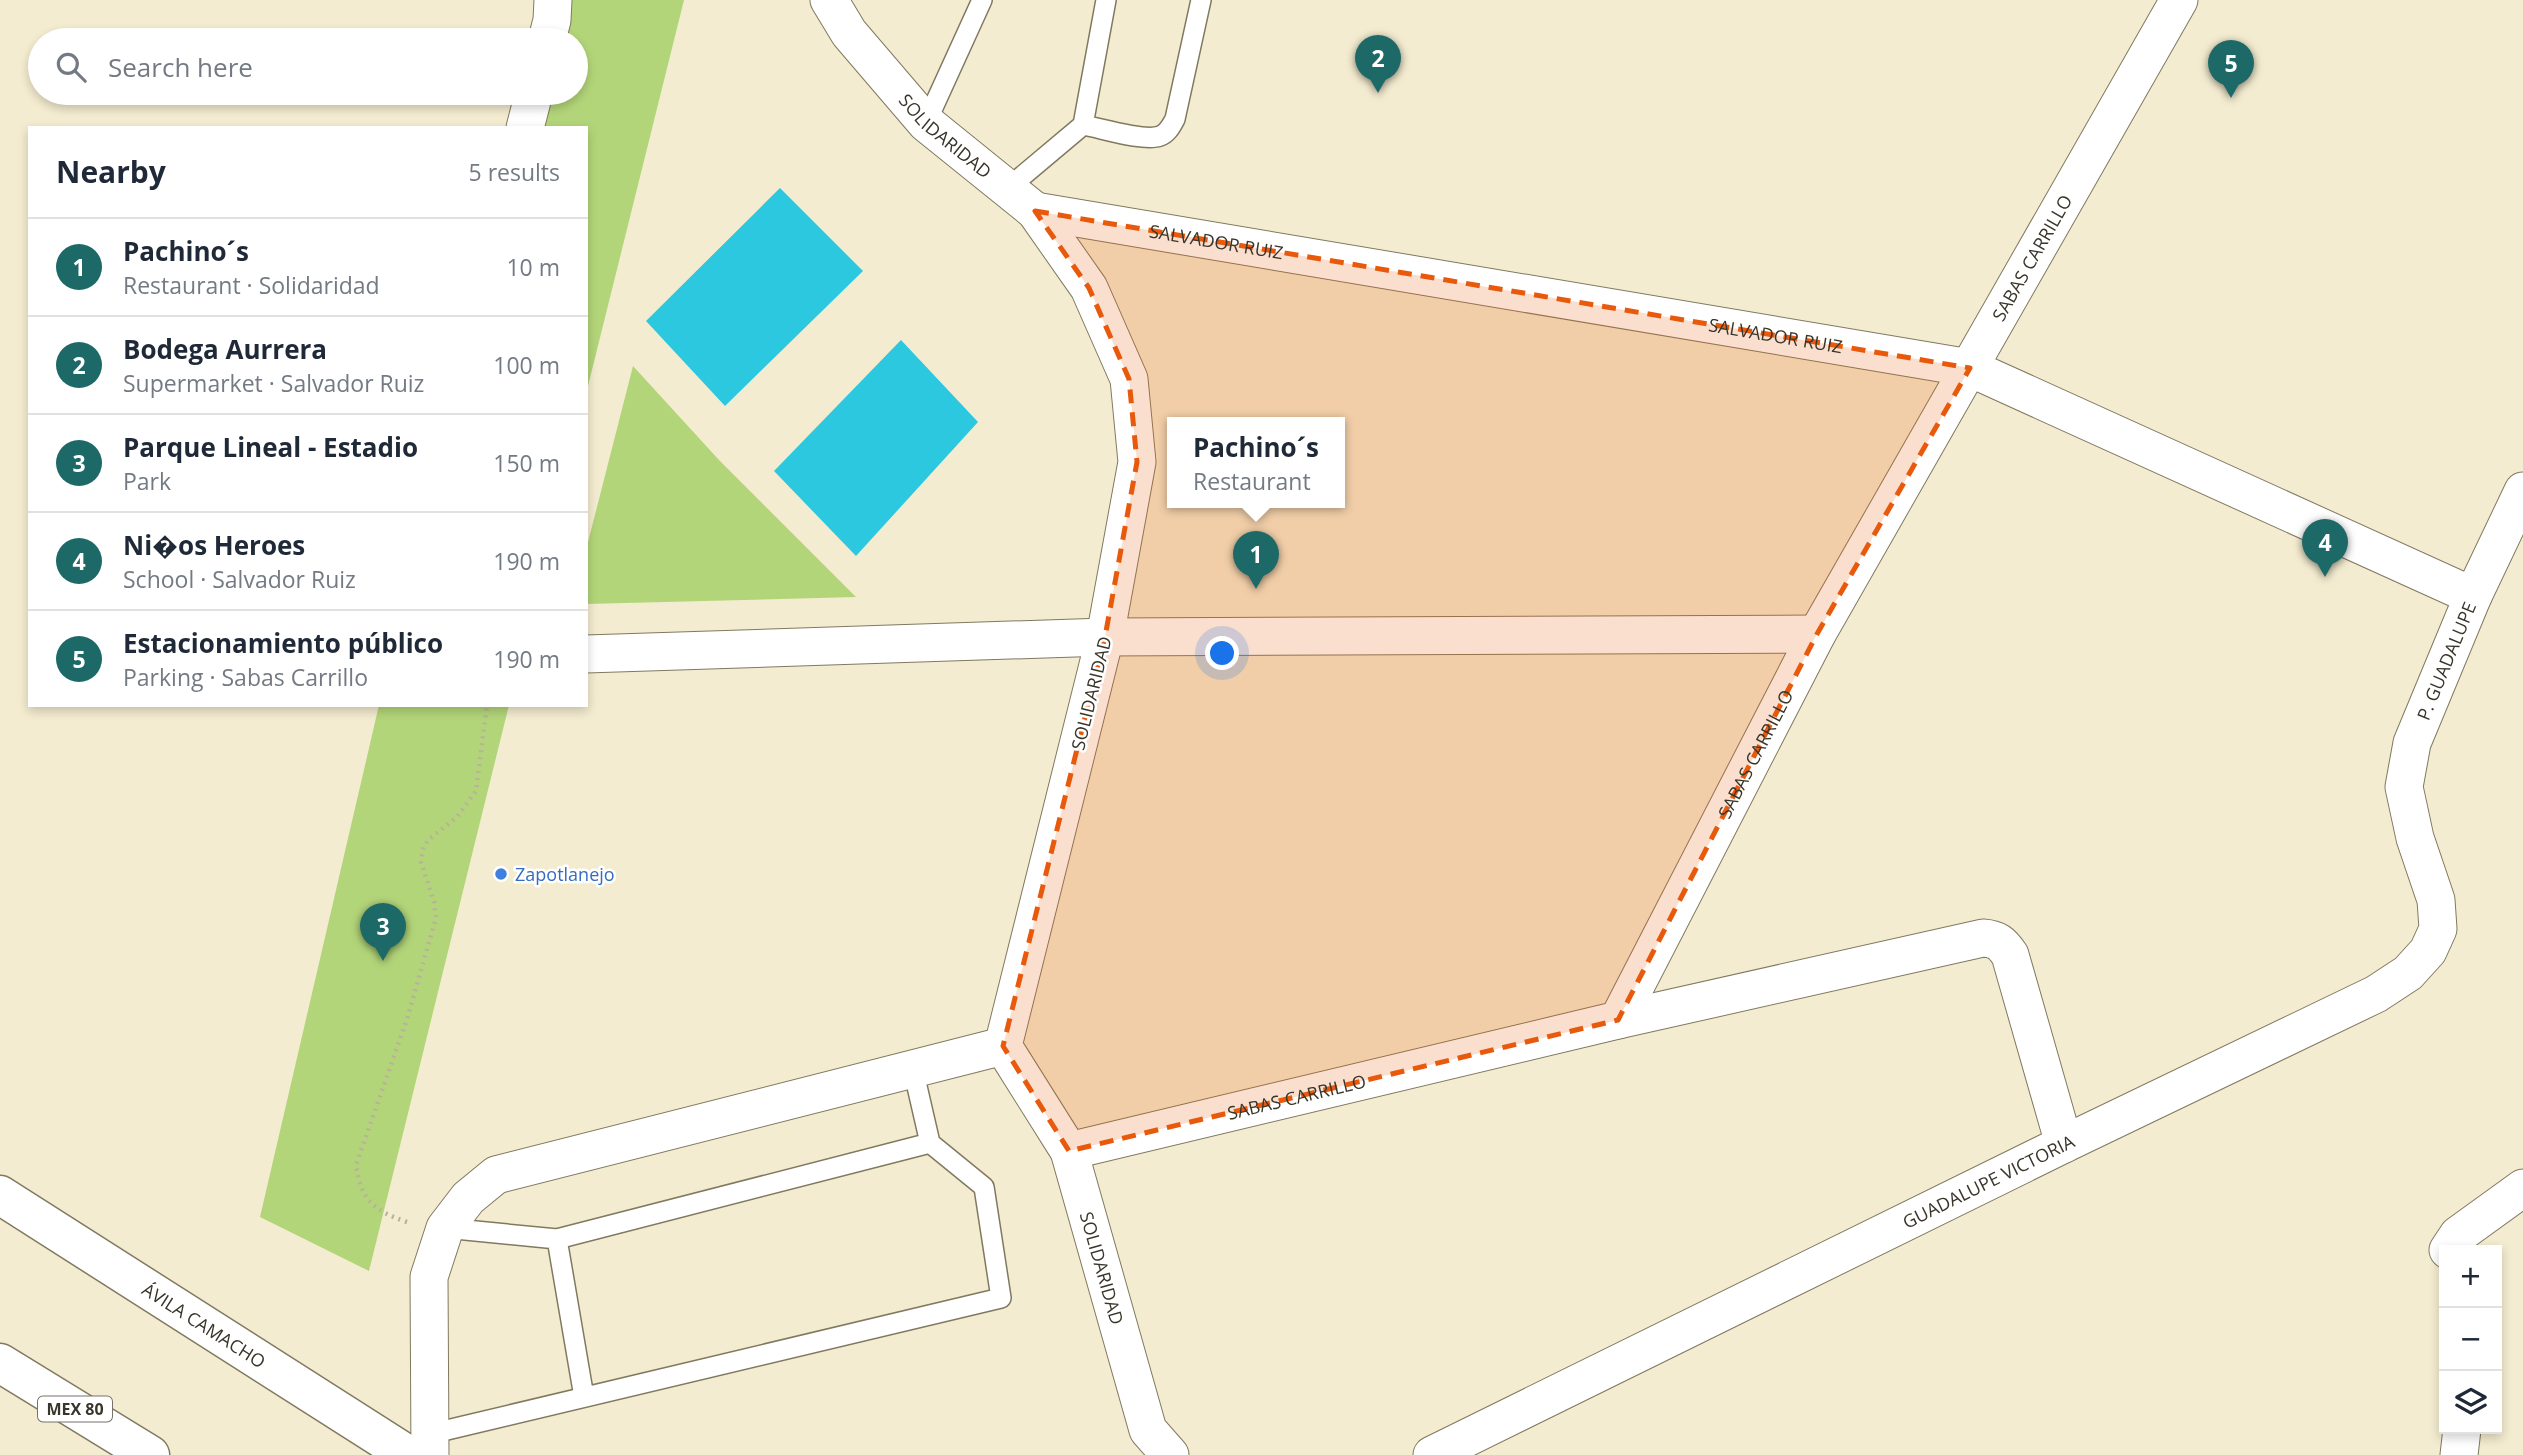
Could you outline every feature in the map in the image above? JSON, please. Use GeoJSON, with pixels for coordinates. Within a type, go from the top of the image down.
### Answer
{"type":"FeatureCollection","features":[{"type":"Feature","properties":{"kind":"main road","name":"ÁVILA CAMACHO"},"geometry":{"type":"LineString","coordinates":[[0,1195],[423,1448]]}},
{"type":"Feature","properties":{"kind":"main road","name":"MEX 80"},"geometry":{"type":"LineString","coordinates":[[0,1363],[150,1455]]}},
{"type":"Feature","properties":{"kind":"street"},"geometry":{"type":"LineString","coordinates":[[550,28],[553,0]]}},
{"type":"Feature","properties":{"kind":"street","name":"SOLIDARIDAD"},"geometry":{"type":"LineString","coordinates":[[829,0],[849,33],[926,123],[1022,199],[1089,288],[1129,379],[1137,462],[1105,637],[1003,1046],[1069,1151],[1148,1430],[1169,1455]]}},
{"type":"Feature","properties":{"kind":"street","name":"SABAS CARRILLO"},"geometry":{"type":"LineString","coordinates":[[1069,1151],[1618,1020],[1817,634],[2179,0]]}},
{"type":"Feature","properties":{"kind":"street"},"geometry":{"type":"LineString","coordinates":[[526,126],[531,105]]}},
{"type":"Feature","properties":{"kind":"street","name":"SALVADOR RUIZ"},"geometry":{"type":"LineString","coordinates":[[1022,199],[1969,368],[2473,596]]}},
{"type":"Feature","properties":{"kind":"street","name":"P. GUADALUPE"},"geometry":{"type":"LineString","coordinates":[[2415,838],[2404,787],[2412,743],[2473,596],[2523,491]]}},
{"type":"Feature","properties":{"kind":"street"},"geometry":{"type":"LineString","coordinates":[[588,654],[1105,637],[1817,634]]}},
{"type":"Feature","properties":{"kind":"street","name":"GUADALUPE VICTORIA"},"geometry":{"type":"LineString","coordinates":[[1432,1455],[2064,1144],[2376,994],[2408,973],[2428,951],[2438,929],[2436,900],[2415,838]]}},
{"type":"Feature","properties":{"kind":"street"},"geometry":{"type":"LineString","coordinates":[[1618,1020],[1983,938],[1994,939],[2004,945],[2010,955],[2064,1144]]}},
{"type":"Feature","properties":{"kind":"street"},"geometry":{"type":"LineString","coordinates":[[423,1448],[429,1277],[445,1228],[468,1198],[496,1175],[1003,1046]]}},
{"type":"Feature","properties":{"kind":"street"},"geometry":{"type":"LineString","coordinates":[[2451,1245],[2458,1235],[2523,1188]]}},
{"type":"Feature","properties":{"kind":"street"},"geometry":{"type":"LineString","coordinates":[[2459,1455],[2461,1434]]}},
{"type":"Feature","properties":{"kind":"lane"},"geometry":{"type":"LineString","coordinates":[[926,123],[982,0]]}},
{"type":"Feature","properties":{"kind":"lane"},"geometry":{"type":"LineString","coordinates":[[1022,199],[1083,125],[1106,0]]}},
{"type":"Feature","properties":{"kind":"lane"},"geometry":{"type":"LineString","coordinates":[[1083,125],[1148,137],[1159,136],[1169,130],[1175,119],[1201,0]]}},
{"type":"Feature","properties":{"kind":"lane"},"geometry":{"type":"LineString","coordinates":[[423,1448],[584,1397],[1001,1298],[984,1187],[930,1143],[914,1069]]}},
{"type":"Feature","properties":{"kind":"lane"},"geometry":{"type":"LineString","coordinates":[[445,1228],[557,1240],[930,1143]]}},
{"type":"Feature","properties":{"kind":"lane"},"geometry":{"type":"LineString","coordinates":[[557,1240],[584,1397]]}},
{"type":"Feature","properties":{"kind":"path"},"geometry":{"type":"LineString","coordinates":[[445,1228],[412,1224],[392,1217],[368,1202],[359,1184],[356,1165],[407,1019],[436,918],[426,871],[421,862],[424,849],[428,840],[457,817],[476,791],[487,707]]}},
{"type":"Feature","properties":{"kind":"highlighted area"},"geometry":{"type":"Polygon","coordinates":[[[1035,211],[1970,368],[1817,634],[1618,1020],[1069,1151],[1003,1046],[1105,637],[1137,462],[1129,379],[1089,288],[1035,211]]]}},
{"type":"Feature","properties":{"kind":"green space"},"geometry":{"type":"Polygon","coordinates":[[[542,0],[684,0],[588,386],[588,126],[513,126],[518,105],[588,105],[588,28],[536,28],[542,0]]]}},
{"type":"Feature","properties":{"kind":"green space"},"geometry":{"type":"Polygon","coordinates":[[[633,366],[719,460],[856,597],[588,604],[588,542],[633,366]]]}},
{"type":"Feature","properties":{"kind":"green space"},"geometry":{"type":"Polygon","coordinates":[[[379,707],[509,707],[369,1271],[260,1217],[379,707]]]}},
{"type":"Feature","properties":{"kind":"water"},"geometry":{"type":"Polygon","coordinates":[[[780,188],[863,271],[725,406],[646,321],[780,188]]]}},
{"type":"Feature","properties":{"kind":"water"},"geometry":{"type":"Polygon","coordinates":[[[901,340],[978,422],[856,556],[774,471],[901,340]]]}},
{"type":"Feature","properties":{"kind":"place","name":"Bodega Aurrera"},"geometry":{"type":"Point","coordinates":[1378,93]}},
{"type":"Feature","properties":{"kind":"place","name":"Estacionamiento público"},"geometry":{"type":"Point","coordinates":[2231,98]}},
{"type":"Feature","properties":{"kind":"place","name":"Ni�os Heroes"},"geometry":{"type":"Point","coordinates":[2325,577]}},
{"type":"Feature","properties":{"kind":"place","name":"Pachino´s"},"geometry":{"type":"Point","coordinates":[1256,589]}},
{"type":"Feature","properties":{"kind":"place","name":"Zapotlanejo"},"geometry":{"type":"Point","coordinates":[501,874]}},
{"type":"Feature","properties":{"kind":"place","name":"Parque Lineal - Estadio"},"geometry":{"type":"Point","coordinates":[383,961]}}]}
